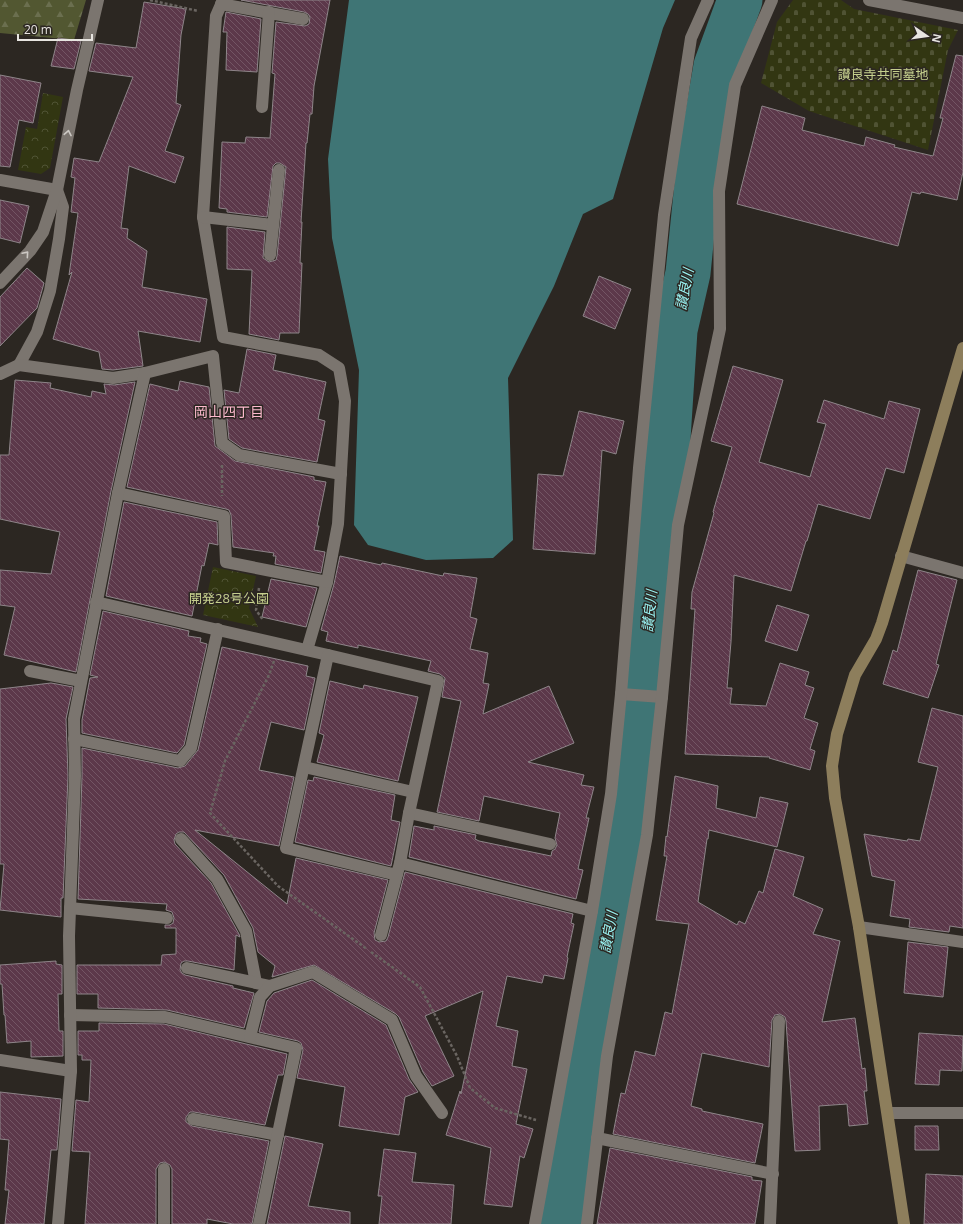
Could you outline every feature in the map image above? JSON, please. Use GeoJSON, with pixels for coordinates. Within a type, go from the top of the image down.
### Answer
{"type":"FeatureCollection","features":[{"type":"Feature","properties":{"kind":"street"},"geometry":{"type":"LineString","coordinates":[[0,283],[30,251],[42,232],[57,190],[77,90],[98,0]]}},
{"type":"Feature","properties":{"kind":"street"},"geometry":{"type":"LineString","coordinates":[[535,1224],[592,911],[611,794],[621,694],[639,468],[664,215],[691,38],[708,0]]}},
{"type":"Feature","properties":{"kind":"street"},"geometry":{"type":"LineString","coordinates":[[587,1224],[608,1056],[647,835],[678,525],[720,329],[719,191],[734,85],[772,0]]}},
{"type":"Feature","properties":{"kind":"street"},"geometry":{"type":"LineString","coordinates":[[869,0],[963,18]]}},
{"type":"Feature","properties":{"kind":"street"},"geometry":{"type":"LineString","coordinates":[[303,18],[222,2],[216,16],[203,217],[223,337],[213,356],[222,443],[239,455],[341,474]]}},
{"type":"Feature","properties":{"kind":"street"},"geometry":{"type":"LineString","coordinates":[[262,107],[269,12]]}},
{"type":"Feature","properties":{"kind":"street"},"geometry":{"type":"LineString","coordinates":[[270,255],[279,170]]}},
{"type":"Feature","properties":{"kind":"street"},"geometry":{"type":"LineString","coordinates":[[0,180],[57,190]]}},
{"type":"Feature","properties":{"kind":"street"},"geometry":{"type":"LineString","coordinates":[[19,365],[37,332],[50,291],[63,207],[57,190]]}},
{"type":"Feature","properties":{"kind":"street"},"geometry":{"type":"LineString","coordinates":[[203,217],[273,225]]}},
{"type":"Feature","properties":{"kind":"street"},"geometry":{"type":"LineString","coordinates":[[223,337],[320,355],[338,368],[345,401],[338,524],[327,582],[307,650]]}},
{"type":"Feature","properties":{"kind":"street"},"geometry":{"type":"LineString","coordinates":[[904,1224],[860,927],[835,798],[832,766],[837,734],[855,675],[876,639],[963,348]]}},
{"type":"Feature","properties":{"kind":"street"},"geometry":{"type":"LineString","coordinates":[[0,374],[19,365],[114,378],[145,374],[213,356]]}},
{"type":"Feature","properties":{"kind":"street"},"geometry":{"type":"LineString","coordinates":[[58,1224],[71,1071],[69,936],[75,776],[74,719],[118,493],[145,374]]}},
{"type":"Feature","properties":{"kind":"street"},"geometry":{"type":"LineString","coordinates":[[118,493],[224,516],[226,562],[327,582]]}},
{"type":"Feature","properties":{"kind":"street"},"geometry":{"type":"LineString","coordinates":[[901,556],[963,573]]}},
{"type":"Feature","properties":{"kind":"street"},"geometry":{"type":"LineString","coordinates":[[96,602],[438,681],[413,792],[399,869],[381,936]]}},
{"type":"Feature","properties":{"kind":"street"},"geometry":{"type":"LineString","coordinates":[[74,739],[180,760],[191,748],[218,630]]}},
{"type":"Feature","properties":{"kind":"street"},"geometry":{"type":"LineString","coordinates":[[328,655],[286,848],[399,869],[592,911]]}},
{"type":"Feature","properties":{"kind":"street"},"geometry":{"type":"LineString","coordinates":[[30,672],[81,681]]}},
{"type":"Feature","properties":{"kind":"street"},"geometry":{"type":"LineString","coordinates":[[621,694],[662,697]]}},
{"type":"Feature","properties":{"kind":"street"},"geometry":{"type":"LineString","coordinates":[[304,767],[413,792]]}},
{"type":"Feature","properties":{"kind":"street"},"geometry":{"type":"LineString","coordinates":[[409,813],[550,844]]}},
{"type":"Feature","properties":{"kind":"street"},"geometry":{"type":"LineString","coordinates":[[181,839],[217,879],[246,931],[256,983]]}},
{"type":"Feature","properties":{"kind":"street"},"geometry":{"type":"LineString","coordinates":[[70,908],[168,918]]}},
{"type":"Feature","properties":{"kind":"street"},"geometry":{"type":"LineString","coordinates":[[860,927],[963,942]]}},
{"type":"Feature","properties":{"kind":"street"},"geometry":{"type":"LineString","coordinates":[[186,968],[270,986],[313,972],[392,1020],[416,1076],[442,1113]]}},
{"type":"Feature","properties":{"kind":"street"},"geometry":{"type":"LineString","coordinates":[[250,1037],[260,998],[270,986]]}},
{"type":"Feature","properties":{"kind":"street"},"geometry":{"type":"LineString","coordinates":[[70,1016],[165,1017],[296,1048],[259,1224]]}},
{"type":"Feature","properties":{"kind":"street"},"geometry":{"type":"LineString","coordinates":[[770,1224],[779,1021]]}},
{"type":"Feature","properties":{"kind":"street"},"geometry":{"type":"LineString","coordinates":[[0,1060],[71,1071]]}},
{"type":"Feature","properties":{"kind":"street"},"geometry":{"type":"LineString","coordinates":[[888,1113],[963,1113]]}},
{"type":"Feature","properties":{"kind":"street"},"geometry":{"type":"LineString","coordinates":[[193,1119],[278,1136]]}},
{"type":"Feature","properties":{"kind":"street"},"geometry":{"type":"LineString","coordinates":[[597,1138],[773,1174]]}},
{"type":"Feature","properties":{"kind":"street"},"geometry":{"type":"LineString","coordinates":[[164,1169],[164,1224]]}},
{"type":"Feature","properties":{"kind":"path"},"geometry":{"type":"LineString","coordinates":[[150,0],[177,6]]}},
{"type":"Feature","properties":{"kind":"path"},"geometry":{"type":"LineString","coordinates":[[222,443],[222,496]]}},
{"type":"Feature","properties":{"kind":"path"},"geometry":{"type":"LineString","coordinates":[[261,569],[256,610],[280,644],[269,675],[225,761],[210,813],[278,886],[420,987],[458,1056],[470,1088],[495,1108],[553,1125]]}},
{"type":"Feature","properties":{"kind":"green space"},"geometry":{"type":"Polygon","coordinates":[[[0,0],[86,0],[74,40],[0,33],[0,0]]]}},
{"type":"Feature","properties":{"kind":"green space","name":"讃良寺共同墓地"},"geometry":{"type":"Polygon","coordinates":[[[793,0],[841,0],[854,9],[958,30],[948,50],[928,150],[809,111],[761,83],[777,22],[793,0]]]}},
{"type":"Feature","properties":{"kind":"green space"},"geometry":{"type":"Polygon","coordinates":[[[43,93],[63,97],[50,168],[41,174],[18,170],[26,127],[37,129],[43,93]]]}},
{"type":"Feature","properties":{"kind":"green space","name":"開発28号公園"},"geometry":{"type":"Polygon","coordinates":[[[213,567],[256,576],[249,608],[258,627],[203,615],[213,567]]]}},
{"type":"Feature","properties":{"kind":"water"},"geometry":{"type":"Polygon","coordinates":[[[349,0],[675,0],[663,28],[613,199],[583,214],[554,286],[508,378],[513,540],[493,558],[426,560],[368,545],[354,525],[359,370],[332,238],[328,159],[349,0]]]}},
{"type":"Feature","properties":{"kind":"building"},"geometry":{"type":"Polygon","coordinates":[[[241,0],[330,0],[314,86],[312,114],[310,114],[306,143],[301,222],[300,263],[302,263],[299,333],[280,333],[279,340],[249,334],[252,270],[227,269],[227,227],[265,232],[263,258],[269,262],[276,260],[286,167],[280,163],[276,163],[273,166],[267,217],[227,212],[227,209],[219,208],[222,142],[245,143],[246,137],[270,138],[275,74],[272,73],[276,22],[305,26],[309,24],[310,17],[304,12],[241,0]]]}},
{"type":"Feature","properties":{"kind":"building"},"geometry":{"type":"Polygon","coordinates":[[[144,2],[186,9],[181,35],[176,103],[181,105],[165,151],[184,157],[175,183],[129,166],[121,228],[128,229],[127,238],[147,251],[142,287],[207,299],[200,342],[138,331],[143,366],[113,370],[102,369],[99,352],[53,339],[72,272],[69,275],[78,213],[71,212],[75,178],[71,177],[74,158],[99,162],[133,77],[89,71],[96,43],[136,48],[144,2]]]}},
{"type":"Feature","properties":{"kind":"building"},"geometry":{"type":"Polygon","coordinates":[[[226,12],[261,19],[257,72],[226,70],[227,32],[223,32],[226,12]]]}},
{"type":"Feature","properties":{"kind":"building"},"geometry":{"type":"Polygon","coordinates":[[[58,38],[81,41],[74,69],[51,66],[58,38]]]}},
{"type":"Feature","properties":{"kind":"building"},"geometry":{"type":"Polygon","coordinates":[[[956,55],[963,56],[963,172],[957,200],[921,192],[920,194],[912,192],[898,246],[737,204],[762,106],[805,118],[802,130],[864,146],[866,137],[895,145],[894,147],[933,156],[943,118],[940,118],[956,55]]]}},
{"type":"Feature","properties":{"kind":"building"},"geometry":{"type":"Polygon","coordinates":[[[0,75],[41,83],[33,123],[19,120],[10,167],[0,166],[0,75]]]}},
{"type":"Feature","properties":{"kind":"building"},"geometry":{"type":"Polygon","coordinates":[[[0,200],[29,206],[20,243],[0,238],[0,200]]]}},
{"type":"Feature","properties":{"kind":"building"},"geometry":{"type":"Polygon","coordinates":[[[27,268],[44,283],[37,308],[0,346],[0,297],[27,268]]]}},
{"type":"Feature","properties":{"kind":"building"},"geometry":{"type":"Polygon","coordinates":[[[599,276],[631,289],[615,329],[583,316],[599,276]]]}},
{"type":"Feature","properties":{"kind":"building"},"geometry":{"type":"Polygon","coordinates":[[[247,349],[276,355],[273,370],[326,382],[318,419],[325,421],[317,462],[242,448],[229,439],[224,390],[239,393],[247,349]]]}},
{"type":"Feature","properties":{"kind":"building"},"geometry":{"type":"Polygon","coordinates":[[[733,366],[783,380],[759,462],[810,477],[826,424],[817,422],[824,400],[884,419],[889,401],[920,409],[904,473],[886,468],[870,519],[818,504],[791,591],[734,575],[727,688],[732,688],[730,704],[766,706],[780,663],[809,672],[805,685],[814,688],[804,718],[818,723],[810,749],[815,751],[810,770],[769,758],[770,757],[685,754],[695,609],[691,609],[692,592],[732,447],[711,441],[733,366]]]}},
{"type":"Feature","properties":{"kind":"building"},"geometry":{"type":"Polygon","coordinates":[[[15,380],[51,383],[50,388],[91,397],[92,391],[106,394],[104,384],[114,385],[135,382],[111,491],[76,672],[4,655],[15,607],[0,605],[0,570],[51,574],[60,532],[0,519],[0,455],[9,455],[15,380]]]}},
{"type":"Feature","properties":{"kind":"building"},"geometry":{"type":"Polygon","coordinates":[[[180,381],[209,387],[215,446],[235,461],[314,477],[314,480],[326,482],[317,526],[319,526],[314,550],[325,552],[321,573],[275,564],[276,556],[273,556],[274,553],[233,547],[231,515],[229,510],[127,487],[150,384],[178,391],[180,381]]]}},
{"type":"Feature","properties":{"kind":"building"},"geometry":{"type":"Polygon","coordinates":[[[579,411],[624,421],[616,454],[602,450],[595,554],[533,549],[538,474],[563,476],[579,411]]]}},
{"type":"Feature","properties":{"kind":"building"},"geometry":{"type":"Polygon","coordinates":[[[124,502],[217,522],[218,545],[209,543],[204,566],[202,565],[192,616],[106,596],[124,502]]]}},
{"type":"Feature","properties":{"kind":"building"},"geometry":{"type":"Polygon","coordinates":[[[340,556],[443,576],[444,573],[477,578],[470,617],[477,619],[470,649],[488,653],[483,683],[489,684],[483,714],[549,686],[574,743],[528,762],[584,775],[581,785],[594,787],[586,818],[589,818],[578,869],[583,870],[576,899],[409,857],[414,826],[434,830],[434,826],[476,835],[475,839],[479,841],[551,856],[552,851],[557,845],[555,838],[560,813],[484,796],[479,821],[437,812],[461,701],[442,697],[445,678],[440,674],[428,671],[431,661],[358,645],[358,648],[326,641],[328,632],[321,630],[340,556]]]}},
{"type":"Feature","properties":{"kind":"building"},"geometry":{"type":"Polygon","coordinates":[[[918,570],[957,580],[936,664],[939,665],[928,698],[883,684],[893,650],[897,652],[918,570]]]}},
{"type":"Feature","properties":{"kind":"building"},"geometry":{"type":"Polygon","coordinates":[[[271,579],[317,588],[306,627],[262,617],[271,579]]]}},
{"type":"Feature","properties":{"kind":"building"},"geometry":{"type":"Polygon","coordinates":[[[777,605],[809,615],[797,651],[765,641],[777,605]]]}},
{"type":"Feature","properties":{"kind":"building"},"geometry":{"type":"Polygon","coordinates":[[[103,611],[189,631],[188,636],[201,638],[200,642],[207,644],[184,745],[177,753],[82,733],[82,720],[90,678],[98,677],[90,675],[103,611]]]}},
{"type":"Feature","properties":{"kind":"building"},"geometry":{"type":"Polygon","coordinates":[[[222,647],[308,666],[306,676],[315,678],[304,730],[271,722],[259,770],[294,777],[279,846],[195,830],[287,904],[296,858],[388,880],[374,933],[375,940],[379,942],[386,941],[388,937],[405,872],[573,914],[571,923],[574,924],[564,979],[544,975],[542,983],[507,976],[496,1026],[518,1031],[512,1066],[527,1069],[516,1124],[533,1129],[524,1158],[520,1156],[512,1207],[484,1204],[491,1148],[446,1135],[460,1091],[461,1094],[483,991],[425,1016],[454,1076],[432,1086],[423,1072],[399,1017],[396,1014],[314,965],[272,977],[275,966],[258,952],[253,928],[224,875],[184,832],[179,832],[176,834],[174,840],[175,844],[211,883],[240,937],[236,935],[234,970],[184,961],[181,963],[180,970],[185,975],[233,986],[233,988],[254,993],[244,1028],[167,1010],[98,1008],[98,994],[77,994],[77,965],[161,965],[162,955],[176,954],[176,928],[165,928],[165,925],[170,925],[173,923],[174,918],[172,912],[166,910],[167,904],[78,899],[82,748],[178,768],[185,766],[198,750],[222,647]]]}},
{"type":"Feature","properties":{"kind":"building"},"geometry":{"type":"Polygon","coordinates":[[[330,681],[363,689],[364,685],[418,697],[398,781],[317,762],[324,735],[319,733],[330,681]]]}},
{"type":"Feature","properties":{"kind":"building"},"geometry":{"type":"Polygon","coordinates":[[[51,683],[73,687],[66,719],[68,776],[61,917],[0,910],[4,864],[0,864],[0,689],[51,683]]]}},
{"type":"Feature","properties":{"kind":"building"},"geometry":{"type":"Polygon","coordinates":[[[932,708],[963,716],[963,928],[950,926],[949,932],[909,927],[910,919],[890,916],[895,881],[872,876],[864,834],[907,841],[908,839],[920,841],[938,767],[918,762],[932,708]]]}},
{"type":"Feature","properties":{"kind":"building"},"geometry":{"type":"Polygon","coordinates":[[[675,776],[718,786],[716,808],[756,818],[760,797],[788,803],[777,847],[709,830],[698,902],[737,925],[739,921],[745,924],[759,891],[763,893],[775,849],[804,857],[793,896],[823,909],[813,934],[840,941],[822,1022],[855,1018],[862,1069],[865,1068],[867,1091],[864,1091],[868,1124],[849,1126],[847,1104],[819,1106],[820,1150],[795,1151],[786,1021],[785,1017],[780,1014],[775,1015],[772,1020],[769,1067],[702,1053],[691,1106],[702,1109],[702,1111],[763,1124],[755,1163],[613,1134],[621,1093],[625,1094],[635,1051],[655,1056],[665,1012],[672,1014],[689,924],[656,920],[667,856],[664,856],[675,776]]]}},
{"type":"Feature","properties":{"kind":"building"},"geometry":{"type":"Polygon","coordinates":[[[314,777],[395,795],[391,820],[400,822],[391,866],[295,842],[308,780],[313,781],[314,777]]]}},
{"type":"Feature","properties":{"kind":"building"},"geometry":{"type":"Polygon","coordinates":[[[908,942],[948,947],[943,997],[904,993],[908,942]]]}},
{"type":"Feature","properties":{"kind":"building"},"geometry":{"type":"Polygon","coordinates":[[[56,961],[56,964],[62,965],[62,994],[58,994],[59,1031],[63,1031],[63,1056],[31,1057],[31,1041],[7,1043],[2,984],[0,984],[0,965],[56,961]]]}},
{"type":"Feature","properties":{"kind":"building"},"geometry":{"type":"Polygon","coordinates":[[[312,980],[386,1025],[409,1079],[418,1092],[405,1097],[399,1135],[339,1126],[345,1087],[297,1078],[303,1050],[301,1043],[259,1032],[267,1001],[274,993],[312,980]]]}},
{"type":"Feature","properties":{"kind":"building"},"geometry":{"type":"Polygon","coordinates":[[[99,1023],[164,1024],[287,1054],[283,1075],[278,1075],[265,1125],[194,1112],[190,1112],[186,1117],[186,1122],[192,1126],[269,1141],[252,1224],[233,1224],[207,1219],[207,1224],[172,1224],[172,1169],[170,1165],[164,1162],[160,1163],[156,1169],[156,1224],[85,1224],[90,1152],[72,1151],[76,1100],[89,1102],[91,1060],[82,1060],[82,1055],[78,1055],[78,1031],[99,1031],[99,1023]]]}},
{"type":"Feature","properties":{"kind":"building"},"geometry":{"type":"Polygon","coordinates":[[[919,1033],[963,1036],[962,1071],[940,1070],[939,1085],[915,1084],[919,1033]]]}},
{"type":"Feature","properties":{"kind":"building"},"geometry":{"type":"Polygon","coordinates":[[[0,1092],[61,1099],[57,1150],[51,1150],[44,1224],[5,1224],[9,1190],[5,1190],[9,1140],[0,1139],[0,1092]]]}},
{"type":"Feature","properties":{"kind":"building"},"geometry":{"type":"Polygon","coordinates":[[[915,1126],[938,1126],[939,1150],[915,1150],[915,1126]]]}},
{"type":"Feature","properties":{"kind":"building"},"geometry":{"type":"Polygon","coordinates":[[[285,1136],[323,1144],[308,1206],[350,1212],[350,1224],[267,1224],[285,1136]]]}},
{"type":"Feature","properties":{"kind":"building"},"geometry":{"type":"Polygon","coordinates":[[[610,1148],[752,1177],[752,1180],[762,1181],[755,1224],[597,1224],[610,1148]]]}},
{"type":"Feature","properties":{"kind":"building"},"geometry":{"type":"Polygon","coordinates":[[[384,1149],[416,1153],[412,1182],[454,1185],[451,1224],[379,1224],[382,1196],[378,1196],[384,1149]]]}},
{"type":"Feature","properties":{"kind":"building"},"geometry":{"type":"Polygon","coordinates":[[[926,1174],[963,1176],[963,1224],[924,1224],[926,1174]]]}},
{"type":"Feature","properties":{"kind":"waterway","name":"讃良川"},"geometry":{"type":"LineString","coordinates":[[563,1224],[576,1119],[635,772],[638,721],[648,617],[667,454],[675,330],[688,273],[699,164],[716,66],[740,0]]}},
{"type":"Feature","properties":{"kind":"district","name":"岡山四丁目"},"geometry":{"type":"Point","coordinates":[229,411]}}]}
